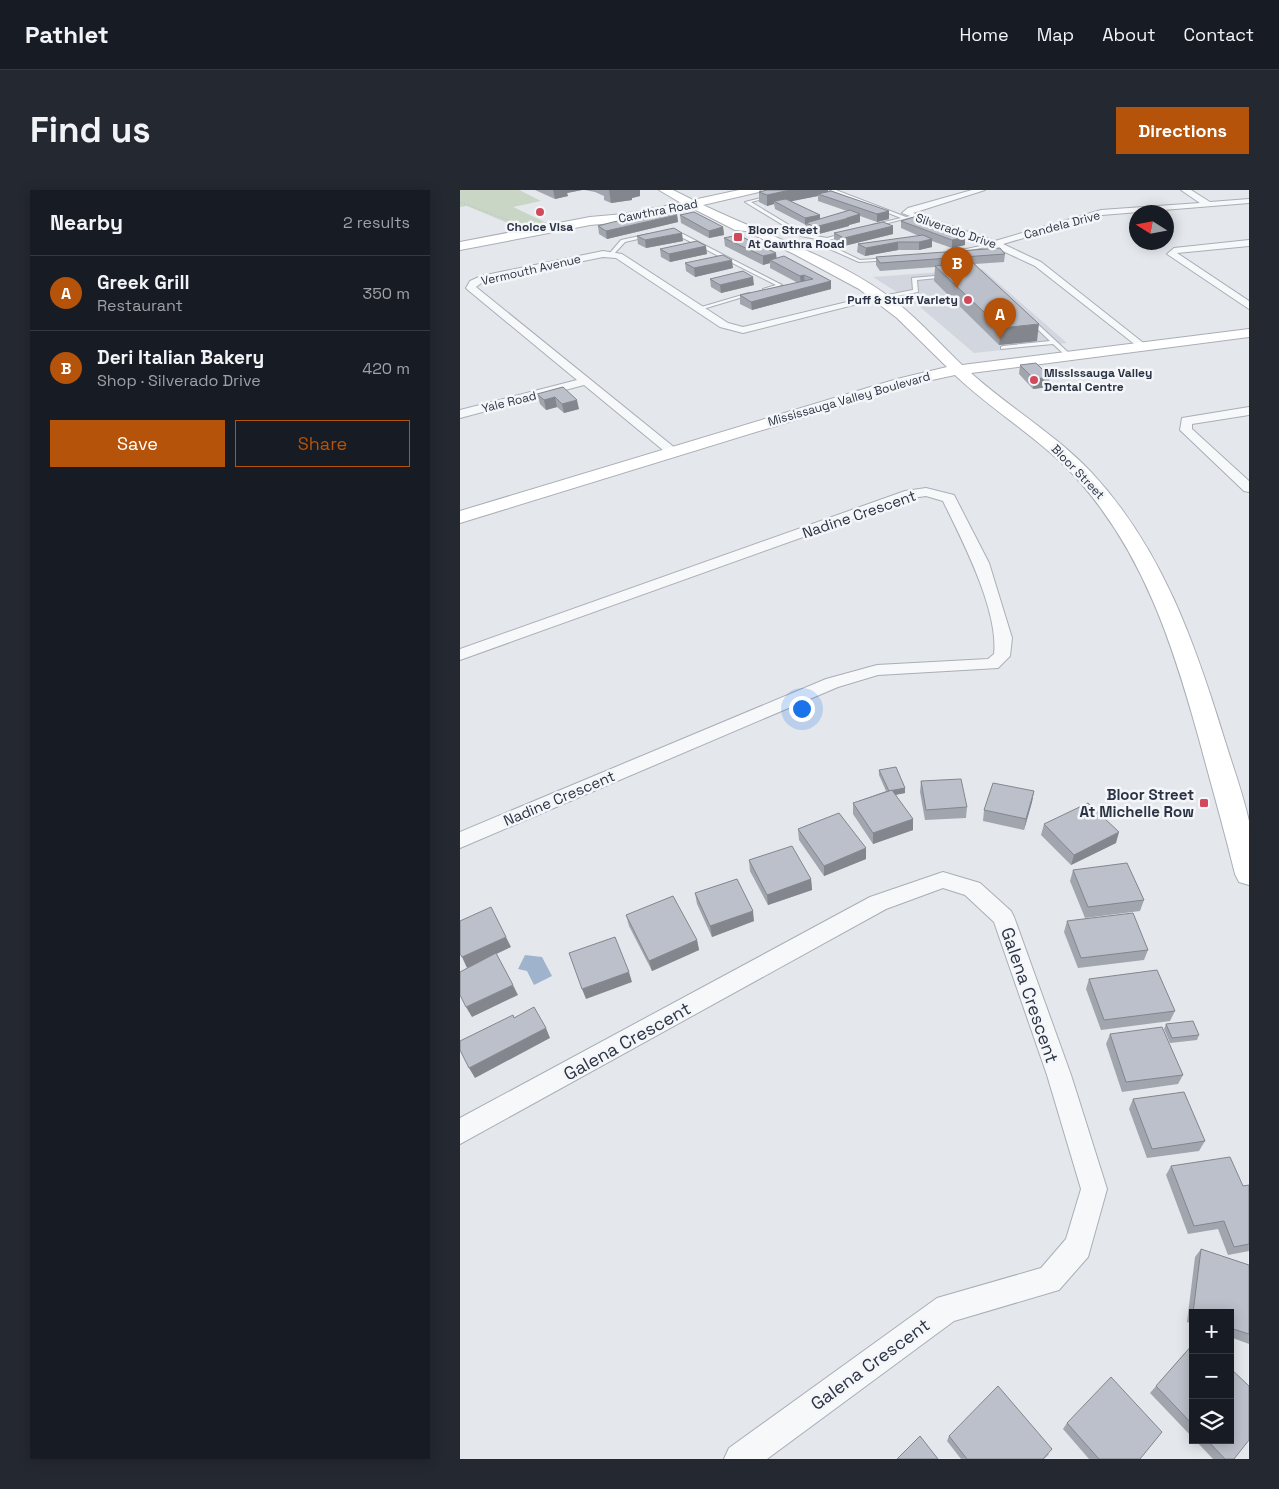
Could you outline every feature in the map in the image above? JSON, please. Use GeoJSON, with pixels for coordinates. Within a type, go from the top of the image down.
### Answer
{"type":"FeatureCollection","features":[{"type":"Feature","properties":{"kind":"street"},"geometry":{"type":"LineString","coordinates":[[652,209],[668,190]]}},
{"type":"Feature","properties":{"kind":"street","name":"Bloor Street"},"geometry":{"type":"LineString","coordinates":[[668,190],[725,211],[750,224],[749,228]]}},
{"type":"Feature","properties":{"kind":"street","name":"Cawthra Road"},"geometry":{"type":"LineString","coordinates":[[460,246],[590,221],[604,221],[652,209],[755,190]]}},
{"type":"Feature","properties":{"kind":"street","name":"Silverado Drive"},"geometry":{"type":"LineString","coordinates":[[981,190],[906,213],[909,217],[995,244],[1038,264],[1142,347]]}},
{"type":"Feature","properties":{"kind":"street"},"geometry":{"type":"LineString","coordinates":[[1185,190],[1208,204]]}},
{"type":"Feature","properties":{"kind":"street"},"geometry":{"type":"LineString","coordinates":[[725,211],[725,199],[736,193]]}},
{"type":"Feature","properties":{"kind":"street","name":"Bloor Street"},"geometry":{"type":"LineString","coordinates":[[694,201],[712,214],[739,227],[749,228],[857,281],[880,297],[900,312],[959,370],[1036,430],[1085,476],[1119,520],[1145,559],[1168,604],[1184,645],[1245,843],[1249,874]]}},
{"type":"Feature","properties":{"kind":"street","name":"Candela Drive"},"geometry":{"type":"LineString","coordinates":[[995,244],[1101,214],[1249,201]]}},
{"type":"Feature","properties":{"kind":"street"},"geometry":{"type":"LineString","coordinates":[[652,209],[690,210],[712,214]]}},
{"type":"Feature","properties":{"kind":"street"},"geometry":{"type":"LineString","coordinates":[[1249,242],[1174,251],[1172,254],[1249,306]]}},
{"type":"Feature","properties":{"kind":"street","name":"Vermouth Avenue"},"geometry":{"type":"LineString","coordinates":[[611,254],[603,254],[481,279],[473,283],[471,288],[674,452]]}},
{"type":"Feature","properties":{"kind":"street"},"geometry":{"type":"LineString","coordinates":[[611,254],[619,256],[702,308],[724,325],[743,330],[880,297]]}},
{"type":"Feature","properties":{"kind":"street"},"geometry":{"type":"LineString","coordinates":[[743,330],[746,342]]}},
{"type":"Feature","properties":{"kind":"street","name":"Mississauga Valley Boulevard"},"geometry":{"type":"LineString","coordinates":[[460,516],[903,382],[959,370],[1249,333]]}},
{"type":"Feature","properties":{"kind":"street","name":"Yale Road"},"geometry":{"type":"LineString","coordinates":[[460,414],[586,381]]}},
{"type":"Feature","properties":{"kind":"street"},"geometry":{"type":"LineString","coordinates":[[1249,411],[1186,422],[1186,430],[1249,488]]}},
{"type":"Feature","properties":{"kind":"street","name":"Nadine Crescent"},"geometry":{"type":"LineString","coordinates":[[460,655],[910,494],[926,492],[948,498],[958,513],[981,562],[1004,638],[1002,656],[992,664],[877,670],[832,683],[460,840]]}},
{"type":"Feature","properties":{"kind":"street","name":"Galena Crescent"},"geometry":{"type":"LineString","coordinates":[[460,1132],[878,903],[944,880],[972,888],[1003,918],[1059,1075],[1094,1189],[1078,1247],[1049,1280],[947,1308],[740,1459]]}},
{"type":"Feature","properties":{"kind":"lane"},"geometry":{"type":"LineString","coordinates":[[798,190],[747,202],[803,235],[826,239],[857,230]]}},
{"type":"Feature","properties":{"kind":"lane"},"geometry":{"type":"LineString","coordinates":[[832,190],[909,217]]}},
{"type":"Feature","properties":{"kind":"lane"},"geometry":{"type":"LineString","coordinates":[[867,228],[909,217]]}},
{"type":"Feature","properties":{"kind":"lane"},"geometry":{"type":"LineString","coordinates":[[663,232],[681,235],[780,285],[702,308]]}},
{"type":"Feature","properties":{"kind":"lane"},"geometry":{"type":"LineString","coordinates":[[611,254],[623,241],[655,233]]}},
{"type":"Feature","properties":{"kind":"lane"},"geometry":{"type":"LineString","coordinates":[[826,239],[825,244],[852,258],[867,261],[895,258]]}},
{"type":"Feature","properties":{"kind":"lane"},"geometry":{"type":"LineString","coordinates":[[944,254],[995,244]]}},
{"type":"Feature","properties":{"kind":"lane"},"geometry":{"type":"LineString","coordinates":[[714,258],[722,256]]}},
{"type":"Feature","properties":{"kind":"lane"},"geometry":{"type":"LineString","coordinates":[[880,297],[916,291],[914,279],[950,275]]}},
{"type":"Feature","properties":{"kind":"lane"},"geometry":{"type":"LineString","coordinates":[[1026,315],[1068,355]]}},
{"type":"Feature","properties":{"kind":"lane"},"geometry":{"type":"LineString","coordinates":[[1003,348],[1055,342]]}},
{"type":"Feature","properties":{"kind":"path"},"geometry":{"type":"LineString","coordinates":[[460,202],[538,231]]}},
{"type":"Feature","properties":{"kind":"shaded area"},"geometry":{"type":"Polygon","coordinates":[[[982,269],[1067,343],[974,353],[920,307],[873,277],[982,269]]]}},
{"type":"Feature","properties":{"kind":"green space"},"geometry":{"type":"Polygon","coordinates":[[[460,190],[519,190],[541,201],[513,207],[547,223],[520,228],[467,206],[460,207],[460,190]]]}},
{"type":"Feature","properties":{"kind":"water"},"geometry":{"type":"Polygon","coordinates":[[[525,955],[542,957],[552,976],[534,985],[527,971],[518,969],[525,955]]]}},
{"type":"Feature","properties":{"kind":"building"},"geometry":{"type":"Polygon","coordinates":[[[790,190],[767,195],[759,192],[790,190]]]}},
{"type":"Feature","properties":{"kind":"building"},"geometry":{"type":"Polygon","coordinates":[[[831,191],[889,211],[877,214],[818,194],[831,191]]]}},
{"type":"Feature","properties":{"kind":"building"},"geometry":{"type":"Polygon","coordinates":[[[786,199],[820,215],[805,218],[774,201],[786,199]]]}},
{"type":"Feature","properties":{"kind":"building"},"geometry":{"type":"Polygon","coordinates":[[[850,210],[860,214],[815,227],[806,223],[850,210]]]}},
{"type":"Feature","properties":{"kind":"building"},"geometry":{"type":"Polygon","coordinates":[[[671,211],[677,215],[606,231],[598,226],[613,222],[671,211]]]}},
{"type":"Feature","properties":{"kind":"building"},"geometry":{"type":"Polygon","coordinates":[[[694,212],[723,227],[709,231],[680,215],[694,212]]]}},
{"type":"Feature","properties":{"kind":"building"},"geometry":{"type":"Polygon","coordinates":[[[914,217],[965,237],[952,240],[901,221],[914,217]]]}},
{"type":"Feature","properties":{"kind":"building"},"geometry":{"type":"Polygon","coordinates":[[[883,222],[893,226],[844,238],[834,233],[883,222]]]}},
{"type":"Feature","properties":{"kind":"building"},"geometry":{"type":"Polygon","coordinates":[[[674,228],[682,233],[645,240],[637,236],[674,228]]]}},
{"type":"Feature","properties":{"kind":"building"},"geometry":{"type":"Polygon","coordinates":[[[738,235],[776,253],[763,256],[724,238],[738,235]]]}},
{"type":"Feature","properties":{"kind":"building"},"geometry":{"type":"Polygon","coordinates":[[[923,235],[932,239],[919,242],[898,242],[866,248],[858,244],[923,235]]]}},
{"type":"Feature","properties":{"kind":"building"},"geometry":{"type":"Polygon","coordinates":[[[697,241],[706,246],[669,254],[660,249],[697,241]]]}},
{"type":"Feature","properties":{"kind":"building"},"geometry":{"type":"Polygon","coordinates":[[[1000,248],[1005,254],[880,263],[876,257],[1000,248]]]}},
{"type":"Feature","properties":{"kind":"building"},"geometry":{"type":"Polygon","coordinates":[[[723,255],[732,260],[694,268],[685,263],[723,255]]]}},
{"type":"Feature","properties":{"kind":"building"},"geometry":{"type":"Polygon","coordinates":[[[784,256],[831,281],[751,302],[740,295],[813,279],[804,275],[800,276],[770,260],[784,256]]]}},
{"type":"Feature","properties":{"kind":"building"},"geometry":{"type":"Polygon","coordinates":[[[972,262],[1039,324],[1001,328],[935,266],[972,262]]]}},
{"type":"Feature","properties":{"kind":"building"},"geometry":{"type":"Polygon","coordinates":[[[743,271],[753,277],[720,285],[710,279],[743,271]]]}},
{"type":"Feature","properties":{"kind":"building"},"geometry":{"type":"Polygon","coordinates":[[[1036,363],[1050,377],[1034,379],[1020,365],[1036,363]]]}},
{"type":"Feature","properties":{"kind":"building"},"geometry":{"type":"Polygon","coordinates":[[[563,387],[577,400],[562,404],[555,397],[544,400],[537,394],[563,387]]]}},
{"type":"Feature","properties":{"kind":"building"},"geometry":{"type":"Polygon","coordinates":[[[896,767],[905,788],[889,791],[879,770],[896,767]]]}},
{"type":"Feature","properties":{"kind":"building"},"geometry":{"type":"Polygon","coordinates":[[[961,779],[967,807],[926,810],[921,781],[961,779]]]}},
{"type":"Feature","properties":{"kind":"building"},"geometry":{"type":"Polygon","coordinates":[[[993,783],[1034,791],[1026,819],[984,810],[993,783]]]}},
{"type":"Feature","properties":{"kind":"building"},"geometry":{"type":"Polygon","coordinates":[[[892,790],[913,819],[873,833],[853,803],[892,790]]]}},
{"type":"Feature","properties":{"kind":"building"},"geometry":{"type":"Polygon","coordinates":[[[1088,803],[1119,832],[1074,855],[1044,824],[1088,803]]]}},
{"type":"Feature","properties":{"kind":"building"},"geometry":{"type":"Polygon","coordinates":[[[839,813],[866,848],[824,866],[798,829],[839,813]]]}},
{"type":"Feature","properties":{"kind":"building"},"geometry":{"type":"Polygon","coordinates":[[[792,846],[811,879],[767,895],[749,860],[792,846]]]}},
{"type":"Feature","properties":{"kind":"building"},"geometry":{"type":"Polygon","coordinates":[[[1127,863],[1144,900],[1088,907],[1073,870],[1127,863]]]}},
{"type":"Feature","properties":{"kind":"building"},"geometry":{"type":"Polygon","coordinates":[[[737,879],[753,911],[710,926],[695,893],[737,879]]]}},
{"type":"Feature","properties":{"kind":"building"},"geometry":{"type":"Polygon","coordinates":[[[673,896],[697,940],[649,961],[626,915],[673,896]]]}},
{"type":"Feature","properties":{"kind":"building"},"geometry":{"type":"Polygon","coordinates":[[[491,907],[506,937],[462,957],[460,954],[460,921],[491,907]]]}},
{"type":"Feature","properties":{"kind":"building"},"geometry":{"type":"Polygon","coordinates":[[[1133,913],[1148,950],[1081,958],[1067,921],[1133,913]]]}},
{"type":"Feature","properties":{"kind":"building"},"geometry":{"type":"Polygon","coordinates":[[[615,937],[629,972],[582,989],[569,953],[615,937]]]}},
{"type":"Feature","properties":{"kind":"building"},"geometry":{"type":"Polygon","coordinates":[[[496,953],[513,985],[466,1007],[460,995],[460,972],[496,953]]]}},
{"type":"Feature","properties":{"kind":"building"},"geometry":{"type":"Polygon","coordinates":[[[1157,970],[1175,1011],[1104,1020],[1089,979],[1157,970]]]}},
{"type":"Feature","properties":{"kind":"building"},"geometry":{"type":"Polygon","coordinates":[[[534,1007],[546,1028],[469,1068],[460,1050],[460,1041],[513,1015],[514,1018],[534,1007]]]}},
{"type":"Feature","properties":{"kind":"building"},"geometry":{"type":"Polygon","coordinates":[[[1193,1021],[1199,1035],[1172,1038],[1166,1024],[1193,1021]]]}},
{"type":"Feature","properties":{"kind":"building"},"geometry":{"type":"Polygon","coordinates":[[[1162,1027],[1183,1075],[1126,1082],[1110,1034],[1162,1027]]]}},
{"type":"Feature","properties":{"kind":"building"},"geometry":{"type":"Polygon","coordinates":[[[1184,1092],[1205,1141],[1152,1149],[1133,1099],[1184,1092]]]}},
{"type":"Feature","properties":{"kind":"building"},"geometry":{"type":"Polygon","coordinates":[[[1230,1157],[1243,1186],[1249,1185],[1249,1244],[1234,1247],[1224,1221],[1194,1226],[1171,1166],[1230,1157]]]}},
{"type":"Feature","properties":{"kind":"building"},"geometry":{"type":"Polygon","coordinates":[[[1201,1249],[1249,1265],[1249,1334],[1234,1329],[1234,1309],[1194,1309],[1201,1249]]]}},
{"type":"Feature","properties":{"kind":"building"},"geometry":{"type":"Polygon","coordinates":[[[1189,1349],[1189,1421],[1156,1386],[1189,1349]]]}},
{"type":"Feature","properties":{"kind":"building"},"geometry":{"type":"Polygon","coordinates":[[[1234,1372],[1249,1386],[1249,1440],[1234,1459],[1225,1459],[1211,1444],[1234,1444],[1234,1372]]]}},
{"type":"Feature","properties":{"kind":"building"},"geometry":{"type":"Polygon","coordinates":[[[1111,1377],[1162,1432],[1140,1459],[1099,1459],[1067,1423],[1111,1377]]]}},
{"type":"Feature","properties":{"kind":"building"},"geometry":{"type":"Polygon","coordinates":[[[998,1386],[1052,1449],[1043,1459],[967,1459],[949,1436],[998,1386]]]}},
{"type":"Feature","properties":{"kind":"building"},"geometry":{"type":"Polygon","coordinates":[[[920,1436],[938,1459],[897,1459],[920,1436]]]}},
{"type":"Feature","properties":{"kind":"place","name":"Choice Visa"},"geometry":{"type":"Point","coordinates":[540,212]}},
{"type":"Feature","properties":{"kind":"place","name":"Bloor Street At Cawthra Road"},"geometry":{"type":"Point","coordinates":[738,237]}},
{"type":"Feature","properties":{"kind":"place","name":"Deri Italian Bakery"},"geometry":{"type":"Point","coordinates":[957,288]}},
{"type":"Feature","properties":{"kind":"place","name":"Puff & Stuff Variety"},"geometry":{"type":"Point","coordinates":[968,300]}},
{"type":"Feature","properties":{"kind":"place","name":"Greek Grill"},"geometry":{"type":"Point","coordinates":[1000,339]}},
{"type":"Feature","properties":{"kind":"place","name":"Mississauga Valley Dental Centre"},"geometry":{"type":"Point","coordinates":[1034,380]}},
{"type":"Feature","properties":{"kind":"place","name":"Bloor Street At Michelle Row"},"geometry":{"type":"Point","coordinates":[1204,803]}}]}
